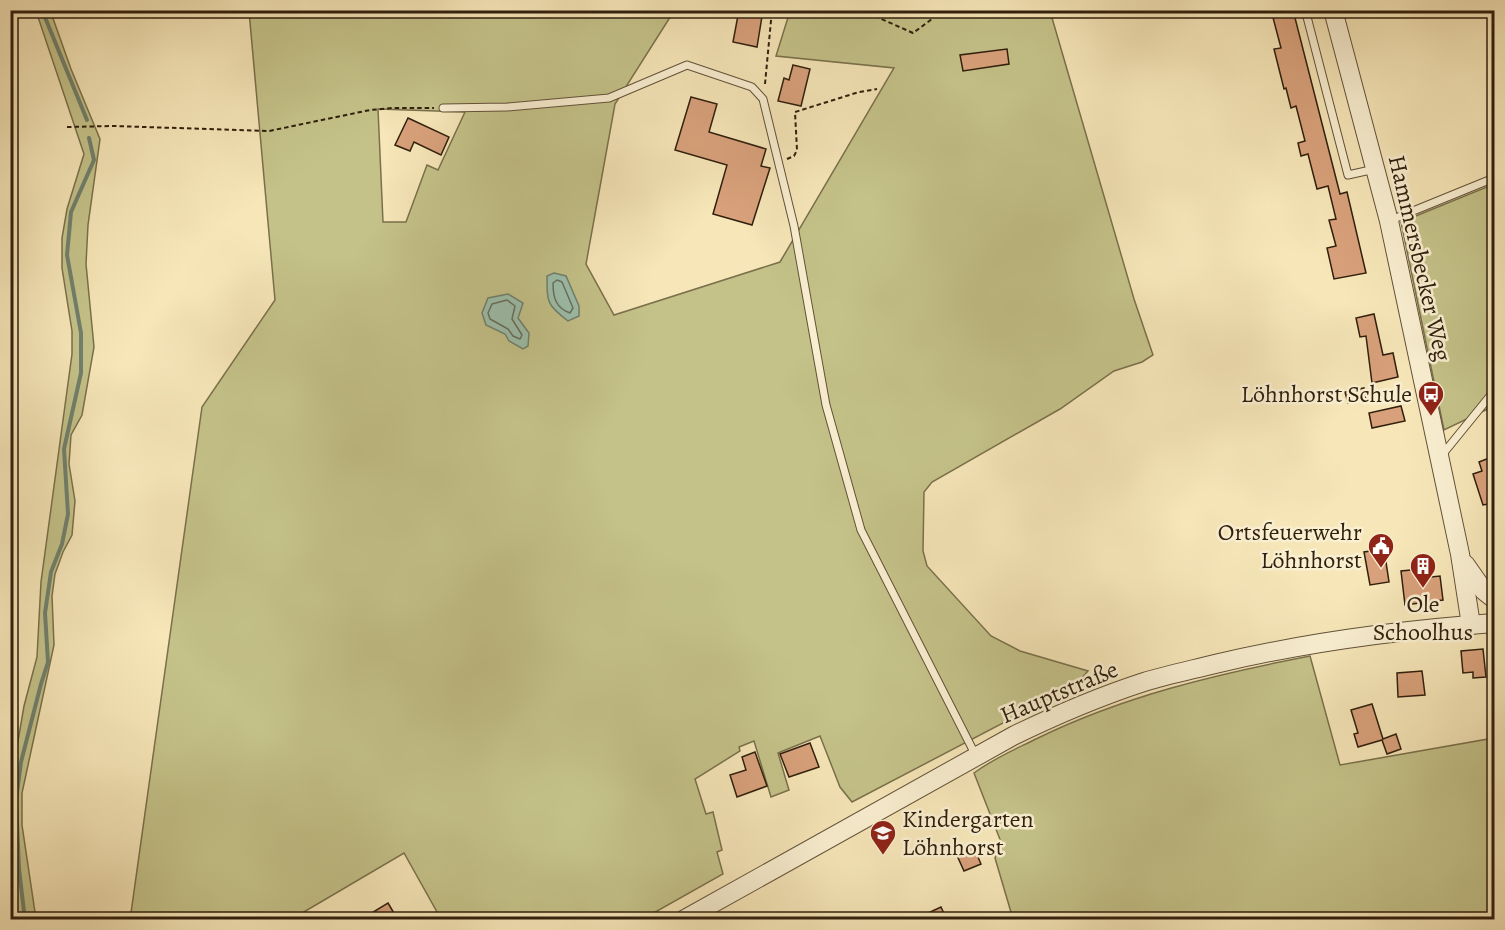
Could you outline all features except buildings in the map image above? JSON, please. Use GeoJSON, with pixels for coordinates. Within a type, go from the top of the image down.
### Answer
{"type":"FeatureCollection","features":[{"type":"Feature","properties":{"kind":"street","name":"Hammersbecker Weg"},"geometry":{"type":"LineString","coordinates":[[1333,10],[1389,221],[1460,554],[1471,625]]}},
{"type":"Feature","properties":{"kind":"street"},"geometry":{"type":"LineString","coordinates":[[1460,554],[1469,572],[1484,591],[1494,599]]}},
{"type":"Feature","properties":{"kind":"street","name":"Hauptstraße"},"geometry":{"type":"LineString","coordinates":[[683,920],[706,910],[976,756],[1063,712],[1105,696],[1165,677],[1262,653],[1376,634],[1494,623]]}},
{"type":"Feature","properties":{"kind":"lane"},"geometry":{"type":"LineString","coordinates":[[1313,10],[1306,13],[1348,175],[1375,169]]}},
{"type":"Feature","properties":{"kind":"lane"},"geometry":{"type":"LineString","coordinates":[[443,108],[507,107],[609,98],[687,65],[752,87],[764,99],[794,226],[826,405],[861,530],[976,756]]}},
{"type":"Feature","properties":{"kind":"lane"},"geometry":{"type":"LineString","coordinates":[[1389,221],[1494,178]]}},
{"type":"Feature","properties":{"kind":"lane"},"geometry":{"type":"LineString","coordinates":[[1440,458],[1492,393]]}},
{"type":"Feature","properties":{"kind":"lane"},"geometry":{"type":"LineString","coordinates":[[1492,393],[1494,407]]}},
{"type":"Feature","properties":{"kind":"path"},"geometry":{"type":"LineString","coordinates":[[764,99],[772,10]]}},
{"type":"Feature","properties":{"kind":"path"},"geometry":{"type":"LineString","coordinates":[[861,10],[913,33],[932,19],[937,10]]}},
{"type":"Feature","properties":{"kind":"path"},"geometry":{"type":"LineString","coordinates":[[779,163],[794,156],[797,150],[795,112],[859,92],[877,89]]}},
{"type":"Feature","properties":{"kind":"path"},"geometry":{"type":"LineString","coordinates":[[67,127],[114,126],[269,131],[370,110],[443,108]]}},
{"type":"Feature","properties":{"kind":"shaded area"},"geometry":{"type":"Polygon","coordinates":[[[50,10],[100,139],[88,225],[86,264],[94,347],[82,415],[71,435],[69,464],[75,501],[72,535],[55,574],[52,596],[54,645],[22,793],[22,825],[36,919],[15,920],[10,886],[11,782],[24,706],[37,657],[41,582],[72,354],[72,331],[62,268],[62,238],[67,209],[84,154],[36,11],[50,10]]]}},
{"type":"Feature","properties":{"kind":"shaded area"},"geometry":{"type":"Polygon","coordinates":[[[249,11],[674,11],[615,104],[586,264],[614,315],[780,262],[894,68],[776,56],[790,11],[1050,11],[1134,299],[1153,355],[1142,362],[1114,371],[1060,409],[932,482],[924,492],[923,551],[927,566],[991,636],[1020,651],[1088,671],[1080,680],[1022,713],[852,802],[840,787],[820,736],[778,753],[789,790],[771,797],[754,741],[739,747],[740,751],[695,779],[706,814],[713,812],[722,850],[717,852],[723,874],[643,919],[441,919],[404,853],[292,919],[130,920],[202,407],[275,300],[249,11]],[[378,109],[383,222],[406,222],[427,165],[438,170],[465,112],[378,109]]]}},
{"type":"Feature","properties":{"kind":"shaded area"},"geometry":{"type":"Polygon","coordinates":[[[1494,184],[1494,406],[1444,430],[1401,222],[1494,184]]]}},
{"type":"Feature","properties":{"kind":"shaded area"},"geometry":{"type":"Polygon","coordinates":[[[1310,656],[1340,765],[1494,738],[1494,919],[1013,919],[995,858],[1001,842],[974,773],[1013,750],[1071,723],[1137,698],[1240,670],[1310,656]]]}},
{"type":"Feature","properties":{"kind":"water"},"geometry":{"type":"Polygon","coordinates":[[[554,273],[566,276],[579,306],[579,316],[568,321],[552,307],[548,298],[547,276],[554,273]]]}},
{"type":"Feature","properties":{"kind":"water"},"geometry":{"type":"Polygon","coordinates":[[[508,294],[523,303],[518,318],[529,333],[528,346],[523,349],[509,341],[505,334],[486,325],[482,313],[488,298],[508,294]]]}},
{"type":"Feature","properties":{"kind":"waterway"},"geometry":{"type":"LineString","coordinates":[[42,10],[87,120]]}},
{"type":"Feature","properties":{"kind":"waterway"},"geometry":{"type":"LineString","coordinates":[[25,920],[19,869],[16,800],[21,762],[48,662],[45,613],[51,572],[62,544],[68,514],[64,449],[81,373],[81,333],[67,255],[71,212],[94,160],[89,138]]}},
{"type":"Feature","properties":{"kind":"place","name":"Löhnhorst Schule"},"geometry":{"type":"Point","coordinates":[1431,417]}},
{"type":"Feature","properties":{"kind":"place","name":"Ortsfeuerwehr Löhnhorst"},"geometry":{"type":"Point","coordinates":[1381,569]}},
{"type":"Feature","properties":{"kind":"place","name":"Ole Schoolhus"},"geometry":{"type":"Point","coordinates":[1423,589]}},
{"type":"Feature","properties":{"kind":"place","name":"Kindergarten Löhnhorst"},"geometry":{"type":"Point","coordinates":[883,856]}}]}
